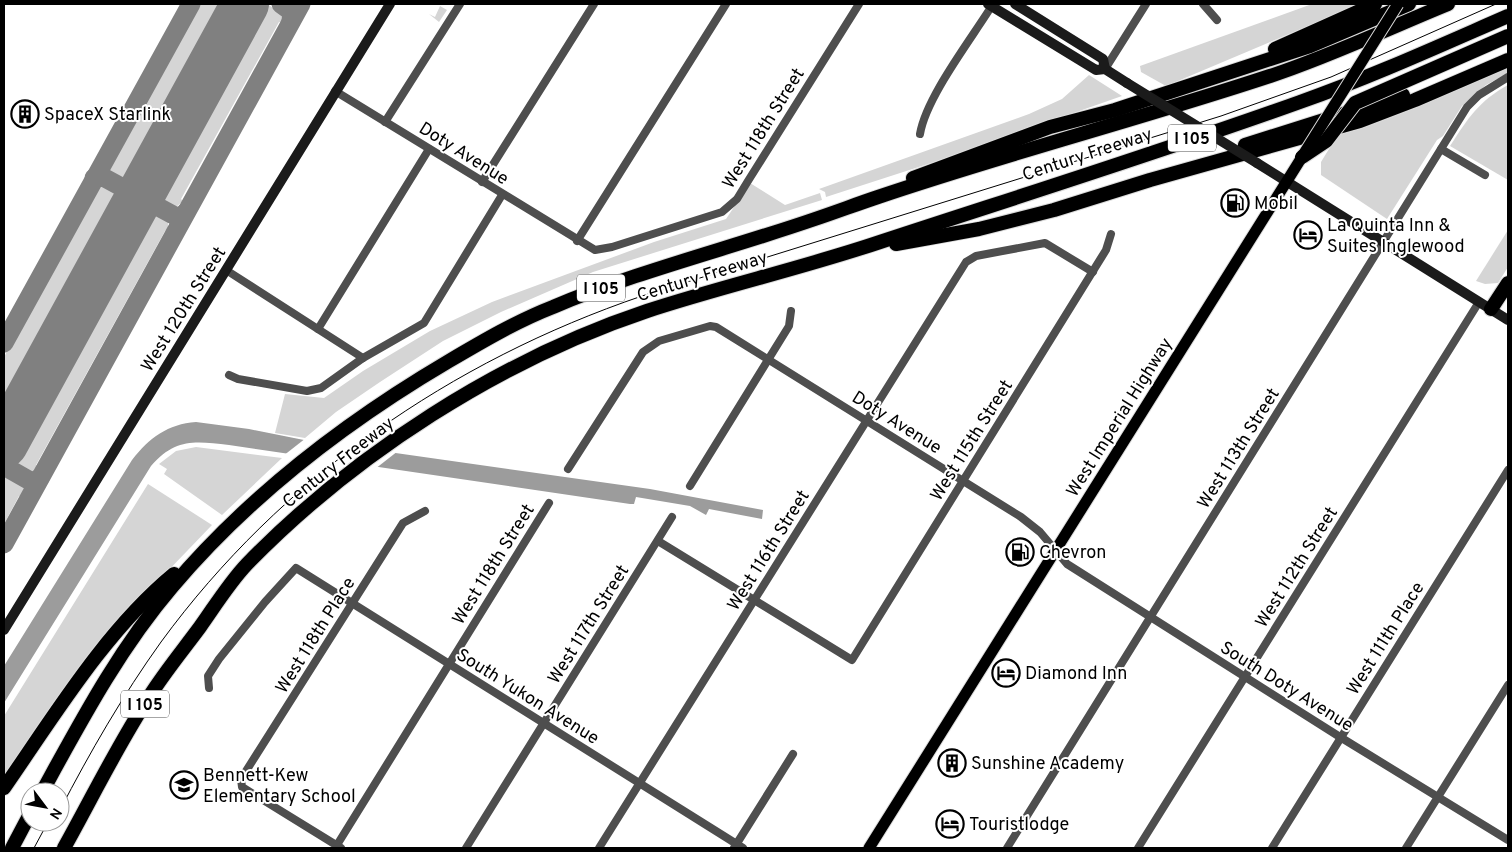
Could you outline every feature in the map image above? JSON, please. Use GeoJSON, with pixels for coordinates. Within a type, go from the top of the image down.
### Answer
{"type":"FeatureCollection","features":[{"type":"Feature","properties":{"kind":"highway"},"geometry":{"type":"LineString","coordinates":[[1211,79],[1375,4]]}},
{"type":"Feature","properties":{"kind":"highway"},"geometry":{"type":"LineString","coordinates":[[879,196],[924,173],[1050,127],[1115,110],[1310,46],[1410,4]]}},
{"type":"Feature","properties":{"kind":"highway","name":"Century Freeway"},"geometry":{"type":"LineString","coordinates":[[48,782],[104,682],[133,637],[171,588],[210,546],[244,512],[345,429],[405,387],[476,345],[550,308],[631,277],[814,219],[879,196],[1274,75],[1448,4]]}},
{"type":"Feature","properties":{"kind":"highway","name":"Century Freeway"},"geometry":{"type":"LineString","coordinates":[[64,848],[111,760],[150,694],[242,569],[276,534],[384,445],[510,371],[575,340],[645,312],[870,246],[1300,102],[1381,71],[1508,16]]}},
{"type":"Feature","properties":{"kind":"highway"},"geometry":{"type":"LineString","coordinates":[[1302,157],[1326,141],[1356,103],[1508,36]]}},
{"type":"Feature","properties":{"kind":"highway"},"geometry":{"type":"LineString","coordinates":[[1150,180],[1280,133],[1392,100],[1508,50]]}},
{"type":"Feature","properties":{"kind":"highway"},"geometry":{"type":"LineString","coordinates":[[870,246],[902,244],[979,229],[1054,210],[1150,180],[1360,121],[1508,60]]}},
{"type":"Feature","properties":{"kind":"highway"},"geometry":{"type":"LineString","coordinates":[[1492,309],[1508,283]]}},
{"type":"Feature","properties":{"kind":"highway"},"geometry":{"type":"LineString","coordinates":[[4,788],[92,662],[157,589],[210,546]]}},
{"type":"Feature","properties":{"kind":"highway"},"geometry":{"type":"LineString","coordinates":[[70,848],[80,820]]}},
{"type":"Feature","properties":{"kind":"highway"},"geometry":{"type":"LineString","coordinates":[[12,848],[20,832]]}},
{"type":"Feature","properties":{"kind":"main road","name":"West 120th Street"},"geometry":{"type":"LineString","coordinates":[[4,630],[390,4]]}},
{"type":"Feature","properties":{"kind":"main road"},"geometry":{"type":"LineString","coordinates":[[1015,4],[1103,59],[1105,69]]}},
{"type":"Feature","properties":{"kind":"main road","name":"West Imperial Highway"},"geometry":{"type":"LineString","coordinates":[[870,848],[1398,4]]}},
{"type":"Feature","properties":{"kind":"main road"},"geometry":{"type":"LineString","coordinates":[[991,5],[1096,70],[1105,69],[1127,82],[1508,320]]}},
{"type":"Feature","properties":{"kind":"street"},"geometry":{"type":"LineString","coordinates":[[386,122],[460,4]]}},
{"type":"Feature","properties":{"kind":"street"},"geometry":{"type":"LineString","coordinates":[[482,182],[594,4]]}},
{"type":"Feature","properties":{"kind":"street"},"geometry":{"type":"LineString","coordinates":[[578,241],[726,4]]}},
{"type":"Feature","properties":{"kind":"street","name":"West 118th Street"},"geometry":{"type":"LineString","coordinates":[[578,241],[595,250],[612,247],[722,212],[730,206],[737,199],[859,4]]}},
{"type":"Feature","properties":{"kind":"street"},"geometry":{"type":"LineString","coordinates":[[1105,69],[1146,4]]}},
{"type":"Feature","properties":{"kind":"street"},"geometry":{"type":"LineString","coordinates":[[1203,4],[1217,20]]}},
{"type":"Feature","properties":{"kind":"street"},"geometry":{"type":"LineString","coordinates":[[920,134],[931,103],[991,5]]}},
{"type":"Feature","properties":{"kind":"street","name":"West 113th Street"},"geometry":{"type":"LineString","coordinates":[[1007,848],[1467,107],[1479,95],[1508,77]]}},
{"type":"Feature","properties":{"kind":"street","name":"Doty Avenue"},"geometry":{"type":"LineString","coordinates":[[335,91],[578,241]]}},
{"type":"Feature","properties":{"kind":"street"},"geometry":{"type":"LineString","coordinates":[[318,329],[429,149]]}},
{"type":"Feature","properties":{"kind":"street"},"geometry":{"type":"LineString","coordinates":[[1441,149],[1486,175]]}},
{"type":"Feature","properties":{"kind":"street"},"geometry":{"type":"LineString","coordinates":[[229,375],[238,380],[312,391],[326,385],[364,358],[424,322],[502,195]]}},
{"type":"Feature","properties":{"kind":"street","name":"West 115th Street"},"geometry":{"type":"LineString","coordinates":[[754,600],[852,660],[1093,272],[1106,250],[1111,234]]}},
{"type":"Feature","properties":{"kind":"street","name":"West 116th Street"},"geometry":{"type":"LineString","coordinates":[[599,848],[962,267],[976,256],[1045,244],[1093,272]]}},
{"type":"Feature","properties":{"kind":"street"},"geometry":{"type":"LineString","coordinates":[[226,270],[364,358]]}},
{"type":"Feature","properties":{"kind":"street","name":"West 112th Street"},"geometry":{"type":"LineString","coordinates":[[1138,848],[1479,302]]}},
{"type":"Feature","properties":{"kind":"street"},"geometry":{"type":"LineString","coordinates":[[690,486],[790,326],[791,312]]}},
{"type":"Feature","properties":{"kind":"street","name":"Doty Avenue"},"geometry":{"type":"LineString","coordinates":[[568,469],[643,352],[659,341],[710,326],[716,327],[1021,517],[1040,532],[1056,550]]}},
{"type":"Feature","properties":{"kind":"street","name":"West 111th Place"},"geometry":{"type":"LineString","coordinates":[[1272,848],[1508,470]]}},
{"type":"Feature","properties":{"kind":"street","name":"West 118th Street"},"geometry":{"type":"LineString","coordinates":[[339,847],[448,664],[549,503]]}},
{"type":"Feature","properties":{"kind":"street","name":"West 118th Place"},"geometry":{"type":"LineString","coordinates":[[339,847],[241,784],[241,779],[403,523],[425,511]]}},
{"type":"Feature","properties":{"kind":"street","name":"West 117th Street"},"geometry":{"type":"LineString","coordinates":[[466,848],[672,517]]}},
{"type":"Feature","properties":{"kind":"street"},"geometry":{"type":"LineString","coordinates":[[658,541],[754,600]]}},
{"type":"Feature","properties":{"kind":"street","name":"South Doty Avenue"},"geometry":{"type":"LineString","coordinates":[[1056,550],[1067,564],[1340,738],[1508,840]]}},
{"type":"Feature","properties":{"kind":"street","name":"South Yukon Avenue"},"geometry":{"type":"LineString","coordinates":[[209,688],[208,676],[219,659],[265,602],[296,568],[738,847]]}},
{"type":"Feature","properties":{"kind":"street"},"geometry":{"type":"LineString","coordinates":[[1406,848],[1508,685]]}},
{"type":"Feature","properties":{"kind":"street"},"geometry":{"type":"LineString","coordinates":[[738,847],[794,754]]}},
{"type":"Feature","properties":{"kind":"shaded area"},"geometry":{"type":"Polygon","coordinates":[[[198,4],[222,4],[126,177],[121,178],[109,172],[108,166],[198,4]]]}},
{"type":"Feature","properties":{"kind":"shaded area"},"geometry":{"type":"Polygon","coordinates":[[[267,4],[283,14],[282,23],[279,22],[181,199],[183,201],[175,208],[162,202],[158,194],[160,192],[163,193],[264,9],[262,7],[267,4]]]}},
{"type":"Feature","properties":{"kind":"shaded area"},"geometry":{"type":"Polygon","coordinates":[[[1312,4],[1360,4],[1166,86],[1141,72],[1140,66],[1312,4]]]}},
{"type":"Feature","properties":{"kind":"shaded area"},"geometry":{"type":"Polygon","coordinates":[[[440,6],[447,10],[439,22],[429,14],[435,17],[440,6]]]}},
{"type":"Feature","properties":{"kind":"shaded area"},"geometry":{"type":"Polygon","coordinates":[[[1508,65],[1508,73],[1486,85],[1462,106],[1443,136],[1437,140],[1387,219],[1321,175],[1321,162],[1340,131],[1508,65]]]}},
{"type":"Feature","properties":{"kind":"shaded area"},"geometry":{"type":"Polygon","coordinates":[[[1089,75],[1122,96],[931,163],[826,197],[825,192],[819,189],[1029,114],[1062,99],[1089,75]]]}},
{"type":"Feature","properties":{"kind":"shaded area"},"geometry":{"type":"Polygon","coordinates":[[[1508,85],[1508,180],[1450,146],[1475,111],[1489,97],[1508,85]]]}},
{"type":"Feature","properties":{"kind":"shaded area"},"geometry":{"type":"Polygon","coordinates":[[[750,183],[785,205],[820,193],[822,200],[593,272],[501,312],[443,341],[336,412],[305,438],[275,433],[285,394],[324,398],[363,371],[430,331],[492,302],[654,242],[726,219],[750,183]]]}},
{"type":"Feature","properties":{"kind":"shaded area"},"geometry":{"type":"Polygon","coordinates":[[[101,184],[115,191],[115,198],[4,401],[4,357],[97,188],[101,184]]]}},
{"type":"Feature","properties":{"kind":"shaded area"},"geometry":{"type":"Polygon","coordinates":[[[153,212],[168,221],[168,229],[165,231],[36,465],[38,466],[34,472],[29,473],[15,466],[13,460],[17,460],[150,218],[147,215],[153,212]]]}},
{"type":"Feature","properties":{"kind":"shaded area"},"geometry":{"type":"Polygon","coordinates":[[[1508,230],[1508,267],[1498,283],[1485,284],[1476,281],[1508,230]]]}},
{"type":"Feature","properties":{"kind":"shaded area"},"geometry":{"type":"Polygon","coordinates":[[[196,422],[249,429],[304,440],[650,489],[763,510],[762,519],[709,509],[706,515],[690,506],[636,497],[634,504],[630,504],[229,445],[196,443],[177,446],[169,450],[151,466],[4,703],[4,666],[132,460],[145,445],[160,433],[186,423],[196,422]]]}},
{"type":"Feature","properties":{"kind":"shaded area"},"geometry":{"type":"Polygon","coordinates":[[[196,447],[282,458],[222,515],[164,474],[167,469],[159,464],[176,451],[196,447]]]}},
{"type":"Feature","properties":{"kind":"shaded area"},"geometry":{"type":"Polygon","coordinates":[[[8,477],[21,483],[24,488],[22,497],[19,496],[4,524],[4,478],[8,477]]]}},
{"type":"Feature","properties":{"kind":"shaded area"},"geometry":{"type":"Polygon","coordinates":[[[148,484],[212,525],[138,602],[4,780],[4,716],[148,484]]]}},
{"type":"Feature","properties":{"kind":"pier"},"geometry":{"type":"Polygon","coordinates":[[[306,438],[398,451],[375,469],[283,456],[306,438]]]}},
{"type":"Feature","properties":{"kind":"taxiway"},"geometry":{"type":"LineString","coordinates":[[4,343],[191,4]]}},
{"type":"Feature","properties":{"kind":"taxiway"},"geometry":{"type":"LineString","coordinates":[[243,4],[241,10],[248,4]]}},
{"type":"Feature","properties":{"kind":"taxiway"},"geometry":{"type":"LineString","coordinates":[[281,4],[292,12],[291,21]]}},
{"type":"Feature","properties":{"kind":"taxiway"},"geometry":{"type":"LineString","coordinates":[[4,544],[301,4]]}},
{"type":"Feature","properties":{"kind":"taxiway"},"geometry":{"type":"LineString","coordinates":[[94,178],[103,177],[175,216],[182,216],[186,212]]}},
{"type":"Feature","properties":{"kind":"taxiway"},"geometry":{"type":"LineString","coordinates":[[126,189],[139,189],[148,180]]}},
{"type":"Feature","properties":{"kind":"taxiway"},"geometry":{"type":"LineString","coordinates":[[129,215],[141,204],[148,203],[157,206]]}},
{"type":"Feature","properties":{"kind":"taxiway"},"geometry":{"type":"LineString","coordinates":[[4,466],[32,482],[40,478]]}},
{"type":"Feature","properties":{"kind":"runway"},"geometry":{"type":"LineString","coordinates":[[4,444],[245,4]]}},
{"type":"Feature","properties":{"kind":"tram line"},"geometry":{"type":"LineString","coordinates":[[70,791],[120,703],[161,642],[208,583],[260,528],[316,478],[375,432],[438,391],[503,354],[571,323],[642,296],[1221,116],[1331,77],[1496,4]]}},
{"type":"Feature","properties":{"kind":"tram line"},"geometry":{"type":"LineString","coordinates":[[34,848],[43,832]]}},
{"type":"Feature","properties":{"kind":"place","name":"SpaceX Starlink"},"geometry":{"type":"Point","coordinates":[25,114]}},
{"type":"Feature","properties":{"kind":"place","name":"Mobil"},"geometry":{"type":"Point","coordinates":[1235,203]}},
{"type":"Feature","properties":{"kind":"place","name":"La Quinta Inn & Suites Inglewood"},"geometry":{"type":"Point","coordinates":[1308,235]}},
{"type":"Feature","properties":{"kind":"place","name":"Chevron"},"geometry":{"type":"Point","coordinates":[1020,552]}},
{"type":"Feature","properties":{"kind":"place","name":"Diamond Inn"},"geometry":{"type":"Point","coordinates":[1006,673]}},
{"type":"Feature","properties":{"kind":"place","name":"Sunshine Academy"},"geometry":{"type":"Point","coordinates":[952,763]}},
{"type":"Feature","properties":{"kind":"place","name":"Bennett-Kew Elementary School"},"geometry":{"type":"Point","coordinates":[184,785]}},
{"type":"Feature","properties":{"kind":"place","name":"Touristlodge"},"geometry":{"type":"Point","coordinates":[950,824]}}]}
